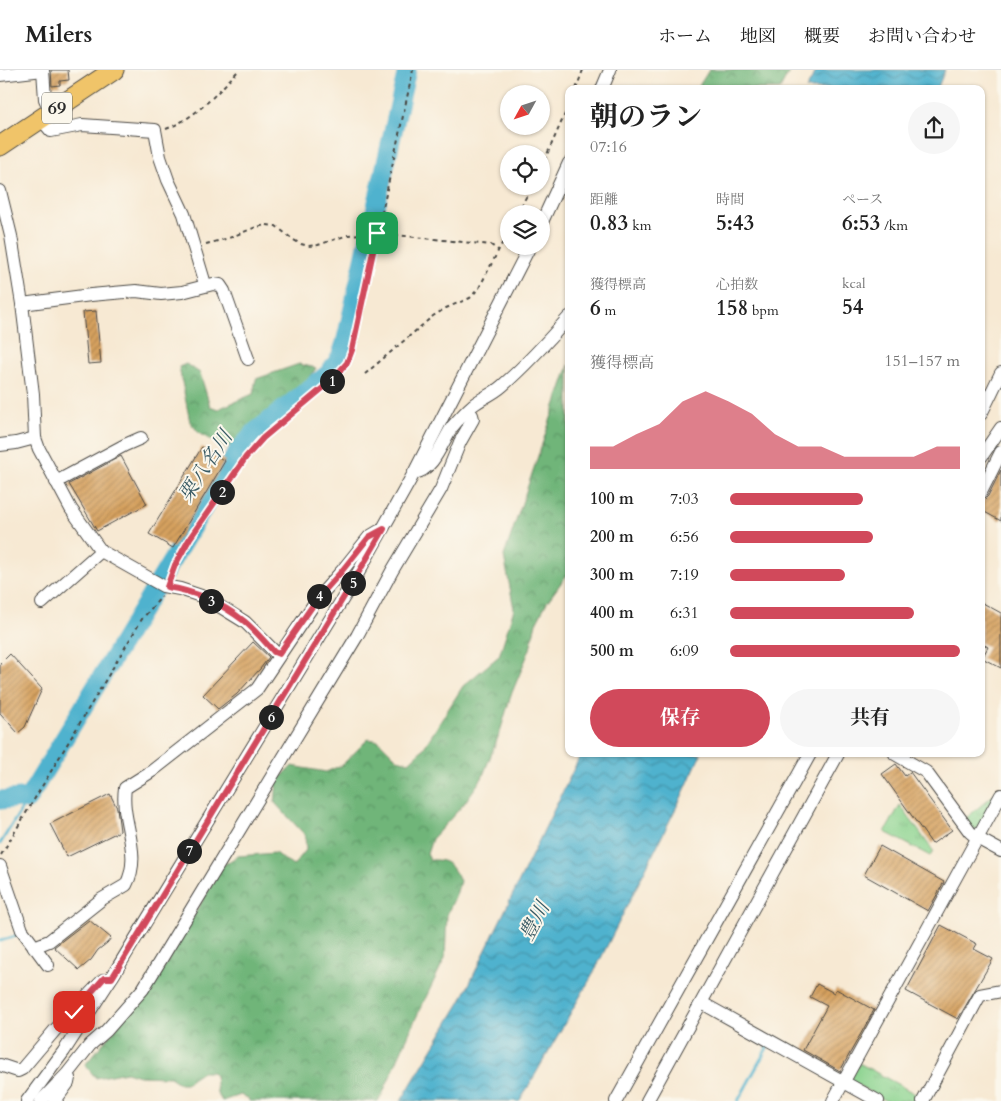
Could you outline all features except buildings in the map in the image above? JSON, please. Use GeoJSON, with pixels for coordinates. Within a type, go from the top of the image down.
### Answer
{"type":"FeatureCollection","features":[{"type":"Feature","properties":{"kind":"main road","name":"69"},"geometry":{"type":"LineString","coordinates":[[0,146],[114,70]]}},
{"type":"Feature","properties":{"kind":"street"},"geometry":{"type":"LineString","coordinates":[[0,75],[43,70],[46,116],[51,130],[82,125],[155,130],[160,157],[168,180],[184,214],[205,284]]}},
{"type":"Feature","properties":{"kind":"street"},"geometry":{"type":"LineString","coordinates":[[604,85],[610,70]]}},
{"type":"Feature","properties":{"kind":"street"},"geometry":{"type":"LineString","coordinates":[[550,205],[565,172]]}},
{"type":"Feature","properties":{"kind":"street"},"geometry":{"type":"LineString","coordinates":[[0,191],[11,236],[22,304],[33,394],[35,438],[38,449],[71,509],[101,551],[165,586],[201,596],[219,606],[245,622],[274,652],[279,654]]}},
{"type":"Feature","properties":{"kind":"street"},"geometry":{"type":"LineString","coordinates":[[26,1101],[64,1051],[112,978],[353,582],[414,473],[525,255]]}},
{"type":"Feature","properties":{"kind":"street"},"geometry":{"type":"LineString","coordinates":[[22,304],[91,294],[136,291],[161,294],[205,284],[220,285],[224,291],[248,359]]}},
{"type":"Feature","properties":{"kind":"street"},"geometry":{"type":"LineString","coordinates":[[414,473],[421,472],[428,466],[452,427],[472,406],[488,397],[501,386],[542,347],[565,321]]}},
{"type":"Feature","properties":{"kind":"street"},"geometry":{"type":"LineString","coordinates":[[985,406],[1001,373]]}},
{"type":"Feature","properties":{"kind":"street"},"geometry":{"type":"LineString","coordinates":[[41,1101],[143,988],[357,636],[392,571],[441,489],[460,442],[473,419],[469,412],[465,414]]}},
{"type":"Feature","properties":{"kind":"street"},"geometry":{"type":"LineString","coordinates":[[985,451],[1001,428]]}},
{"type":"Feature","properties":{"kind":"street"},"geometry":{"type":"LineString","coordinates":[[0,445],[35,438]]}},
{"type":"Feature","properties":{"kind":"street"},"geometry":{"type":"LineString","coordinates":[[56,482],[125,445],[142,438]]}},
{"type":"Feature","properties":{"kind":"street"},"geometry":{"type":"LineString","coordinates":[[985,484],[1000,454]]}},
{"type":"Feature","properties":{"kind":"street"},"geometry":{"type":"LineString","coordinates":[[34,947],[48,941],[102,899],[126,885],[133,861],[133,850],[123,798],[124,788],[152,771],[250,695],[265,678],[279,654],[318,598],[369,537],[384,529]]}},
{"type":"Feature","properties":{"kind":"street"},"geometry":{"type":"LineString","coordinates":[[42,603],[101,551]]}},
{"type":"Feature","properties":{"kind":"street"},"geometry":{"type":"LineString","coordinates":[[616,1101],[808,757]]}},
{"type":"Feature","properties":{"kind":"street"},"geometry":{"type":"LineString","coordinates":[[647,1101],[836,757]]}},
{"type":"Feature","properties":{"kind":"street"},"geometry":{"type":"LineString","coordinates":[[900,757],[926,772],[970,832],[1001,851]]}},
{"type":"Feature","properties":{"kind":"street"},"geometry":{"type":"LineString","coordinates":[[833,1101],[1001,795]]}},
{"type":"Feature","properties":{"kind":"street"},"geometry":{"type":"LineString","coordinates":[[0,866],[22,930],[48,965]]}},
{"type":"Feature","properties":{"kind":"street"},"geometry":{"type":"LineString","coordinates":[[0,1065],[18,1071],[22,1069],[104,978],[112,978]]}},
{"type":"Feature","properties":{"kind":"street"},"geometry":{"type":"LineString","coordinates":[[923,1101],[980,995],[1001,991]]}},
{"type":"Feature","properties":{"kind":"street"},"geometry":{"type":"LineString","coordinates":[[702,1003],[878,1101]]}},
{"type":"Feature","properties":{"kind":"street"},"geometry":{"type":"LineString","coordinates":[[55,1101],[68,1083],[70,1078],[67,1074]]}},
{"type":"Feature","properties":{"kind":"path"},"geometry":{"type":"LineString","coordinates":[[155,130],[164,129],[185,121],[211,99],[239,70]]}},
{"type":"Feature","properties":{"kind":"path"},"geometry":{"type":"LineString","coordinates":[[0,856],[142,619],[161,599],[165,586],[190,538],[246,457],[263,438],[330,382],[347,363],[352,350],[413,70]]}},
{"type":"Feature","properties":{"kind":"path"},"geometry":{"type":"LineString","coordinates":[[578,85],[584,70]]}},
{"type":"Feature","properties":{"kind":"path"},"geometry":{"type":"LineString","coordinates":[[550,148],[565,114]]}},
{"type":"Feature","properties":{"kind":"path"},"geometry":{"type":"LineString","coordinates":[[194,246],[229,238],[266,225],[276,226],[292,239],[308,246],[318,245],[348,235],[377,233],[491,245],[498,250]]}},
{"type":"Feature","properties":{"kind":"path"},"geometry":{"type":"LineString","coordinates":[[364,374],[433,316],[446,308],[470,298],[479,288],[500,246]]}},
{"type":"Feature","properties":{"kind":"green space"},"geometry":{"type":"Polygon","coordinates":[[[709,70],[790,70],[782,85],[700,85],[709,70]]]}},
{"type":"Feature","properties":{"kind":"green space"},"geometry":{"type":"Polygon","coordinates":[[[186,364],[200,373],[210,406],[218,409],[253,394],[256,379],[299,364],[316,368],[307,382],[247,430],[234,445],[224,447],[200,434],[190,422],[179,367],[186,364]]]}},
{"type":"Feature","properties":{"kind":"green space"},"geometry":{"type":"Polygon","coordinates":[[[565,377],[565,577],[547,602],[536,623],[530,649],[511,695],[500,732],[482,778],[463,805],[432,839],[427,854],[430,860],[449,864],[460,881],[447,914],[445,958],[378,1101],[249,1101],[248,1098],[240,1095],[222,1101],[217,1093],[215,1076],[211,1072],[202,1072],[186,1083],[179,1083],[170,1077],[139,1076],[126,1072],[96,1078],[85,1065],[159,976],[223,865],[238,856],[275,853],[293,866],[306,850],[305,835],[275,803],[277,781],[292,766],[326,772],[342,765],[368,739],[379,741],[397,759],[409,762],[423,749],[463,686],[499,656],[514,609],[504,556],[565,377]]]}},
{"type":"Feature","properties":{"kind":"green space"},"geometry":{"type":"Polygon","coordinates":[[[998,791],[976,832],[965,819],[998,791]]]}},
{"type":"Feature","properties":{"kind":"green space"},"geometry":{"type":"Polygon","coordinates":[[[900,805],[934,852],[930,856],[885,832],[900,805]]]}},
{"type":"Feature","properties":{"kind":"green space"},"geometry":{"type":"Polygon","coordinates":[[[859,1063],[921,1097],[919,1101],[886,1101],[850,1081],[859,1063]]]}},
{"type":"Feature","properties":{"kind":"water"},"geometry":{"type":"Polygon","coordinates":[[[817,70],[945,70],[939,85],[808,85],[817,70]]]}},
{"type":"Feature","properties":{"kind":"water","name":"豊川"},"geometry":{"type":"Polygon","coordinates":[[[580,757],[700,757],[593,974],[520,1101],[401,1101],[461,1001],[580,757]]]}},
{"type":"Feature","properties":{"kind":"waterway","name":"栗八名川"},"geometry":{"type":"LineString","coordinates":[[0,800],[21,798],[27,800],[238,451],[255,432],[328,374],[340,358],[407,70]]}},
{"type":"Feature","properties":{"kind":"waterway"},"geometry":{"type":"LineString","coordinates":[[0,844],[27,800]]}},
{"type":"Feature","properties":{"kind":"waterway"},"geometry":{"type":"LineString","coordinates":[[0,941],[16,936],[17,931]]}},
{"type":"Feature","properties":{"kind":"waterway"},"geometry":{"type":"LineString","coordinates":[[738,1101],[768,1046]]}},
{"type":"Feature","properties":{"kind":"route"},"geometry":{"type":"LineString","coordinates":[[74,1012],[104,978],[112,978],[384,529],[369,537],[318,598],[279,654],[274,652],[245,622],[219,606],[201,596],[167,587],[175,565],[190,538],[246,457],[263,438],[339,374],[347,363],[352,350],[377,233]]}}]}
